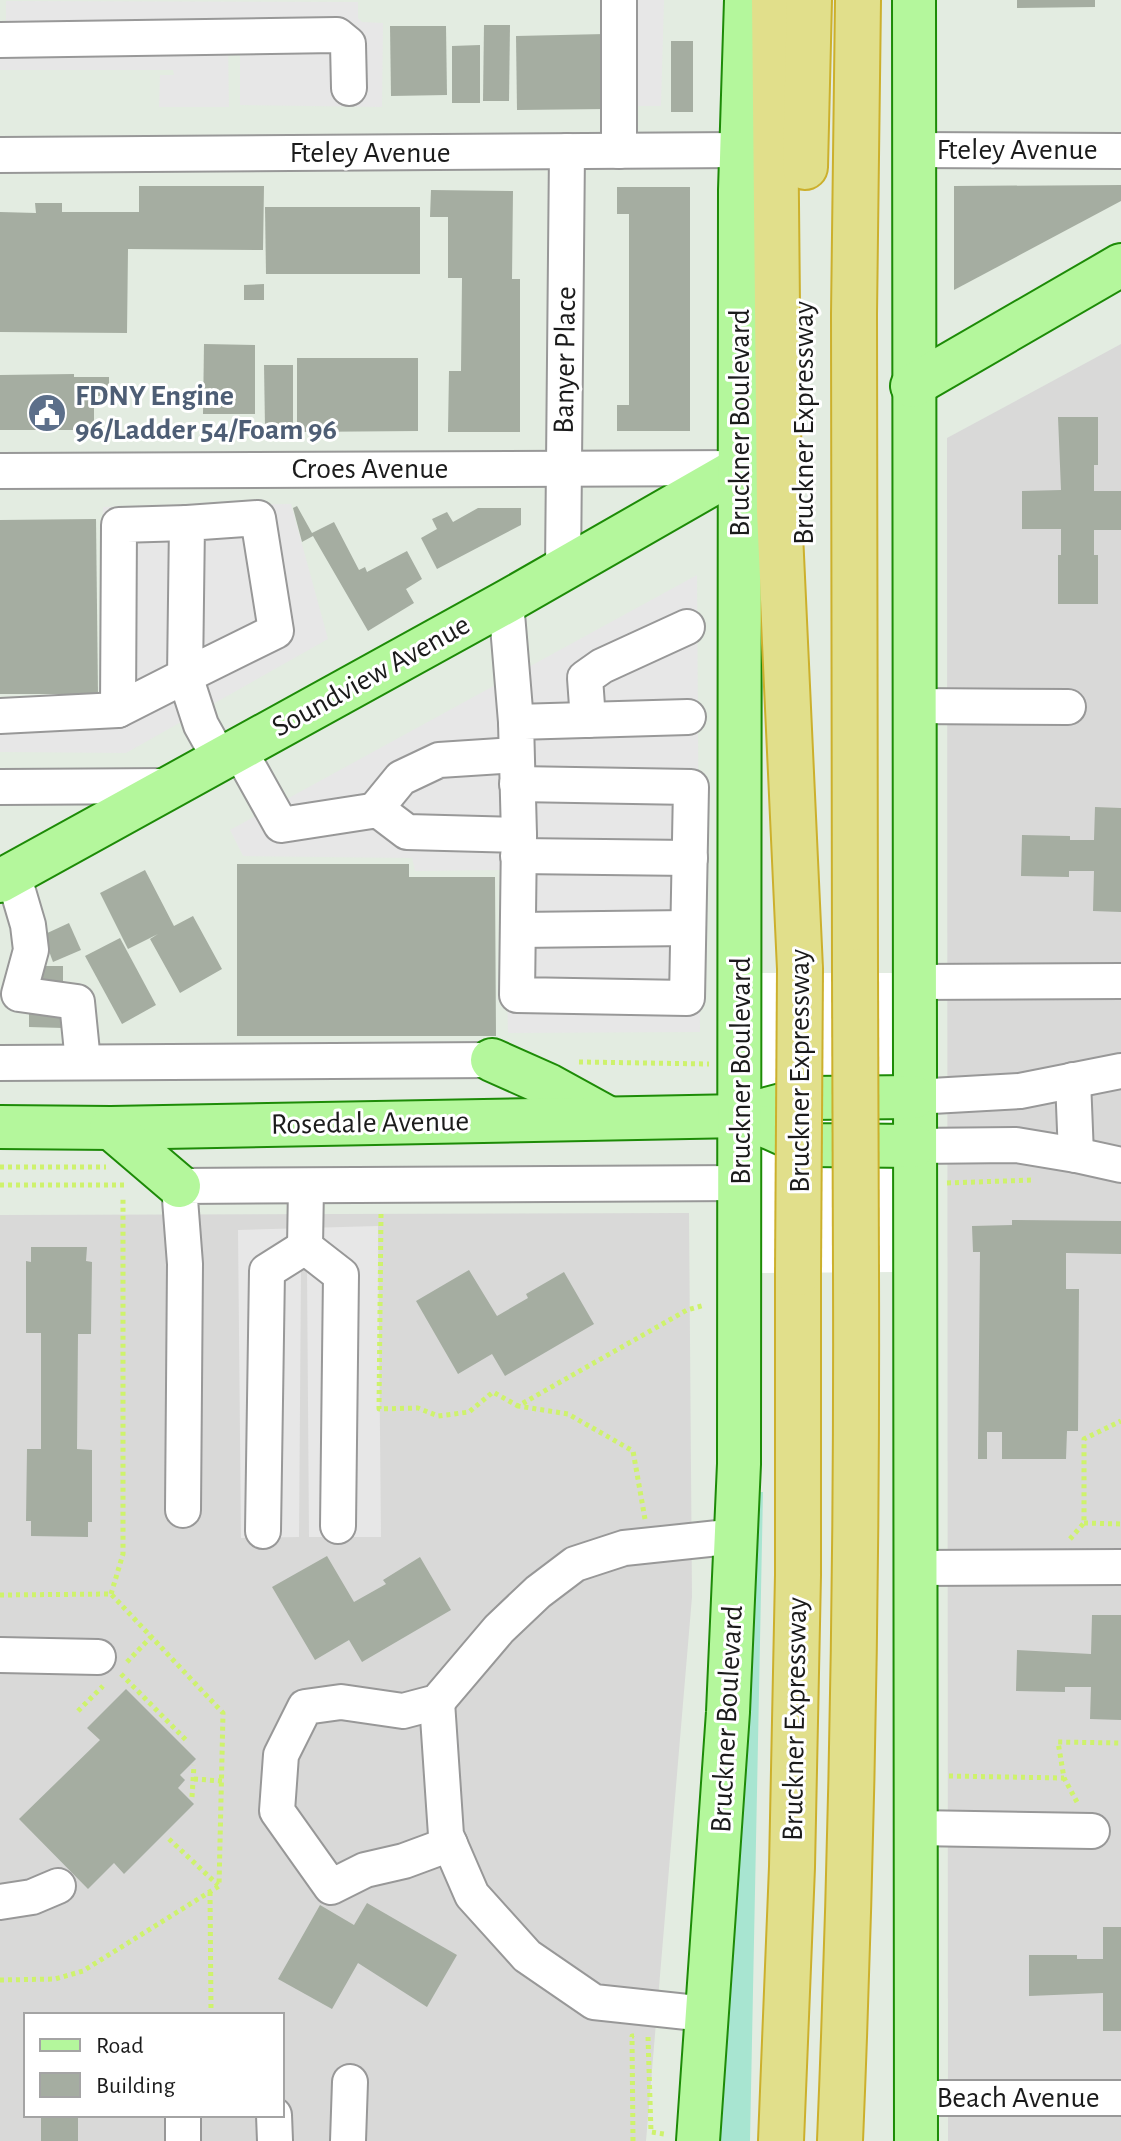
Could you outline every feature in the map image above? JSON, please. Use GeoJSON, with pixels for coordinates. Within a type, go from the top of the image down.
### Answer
{"type":"FeatureCollection","features":[{"type":"Feature","properties":{"kind":"highway"},"geometry":{"type":"LineString","coordinates":[[774,0],[779,512],[800,969]]}},
{"type":"Feature","properties":{"kind":"highway","name":"Bruckner Expressway"},"geometry":{"type":"LineString","coordinates":[[781,2141],[792,1867],[798,1575],[809,0]]}},
{"type":"Feature","properties":{"kind":"highway","name":"Bruckner Expressway"},"geometry":{"type":"LineString","coordinates":[[840,2141],[855,1620],[854,314],[858,0]]}},
{"type":"Feature","properties":{"kind":"highway"},"geometry":{"type":"LineString","coordinates":[[845,2026],[861,2141]]}},
{"type":"Feature","properties":{"kind":"main road","name":"Bruckner Boulevard"},"geometry":{"type":"LineString","coordinates":[[681,2137],[706,2014],[722,1811],[737,1536],[741,1183],[740,150],[746,0]]}},
{"type":"Feature","properties":{"kind":"main road"},"geometry":{"type":"LineString","coordinates":[[914,0],[916,2141]]}},
{"type":"Feature","properties":{"kind":"main road"},"geometry":{"type":"LineString","coordinates":[[912,386],[1121,265]]}},
{"type":"Feature","properties":{"kind":"main road","name":"Soundview Avenue"},"geometry":{"type":"LineString","coordinates":[[7,878],[506,602],[740,468]]}},
{"type":"Feature","properties":{"kind":"main road"},"geometry":{"type":"LineString","coordinates":[[492,1060],[548,1085],[609,1118]]}},
{"type":"Feature","properties":{"kind":"main road","name":"Rosedale Avenue"},"geometry":{"type":"LineString","coordinates":[[0,1127],[110,1147],[609,1118],[741,1116],[808,1098],[914,1097]]}},
{"type":"Feature","properties":{"kind":"main road","name":"Rosedale Avenue"},"geometry":{"type":"LineString","coordinates":[[741,1116],[808,1145],[914,1146]]}},
{"type":"Feature","properties":{"kind":"main road"},"geometry":{"type":"LineString","coordinates":[[110,1147],[179,1186]]}},
{"type":"Feature","properties":{"kind":"street"},"geometry":{"type":"LineString","coordinates":[[619,0],[619,151]]}},
{"type":"Feature","properties":{"kind":"street"},"geometry":{"type":"LineString","coordinates":[[0,40],[337,35],[348,44],[349,88]]}},
{"type":"Feature","properties":{"kind":"street","name":"Fteley Avenue"},"geometry":{"type":"LineString","coordinates":[[0,155],[740,150]]}},
{"type":"Feature","properties":{"kind":"street","name":"Fteley Avenue"},"geometry":{"type":"LineString","coordinates":[[912,150],[1121,151]]}},
{"type":"Feature","properties":{"kind":"street","name":"Banyer Place"},"geometry":{"type":"LineString","coordinates":[[563,568],[567,151]]}},
{"type":"Feature","properties":{"kind":"street","name":"Croes Avenue"},"geometry":{"type":"LineString","coordinates":[[0,471],[740,468]]}},
{"type":"Feature","properties":{"kind":"street"},"geometry":{"type":"LineString","coordinates":[[0,716],[118,710],[276,631],[258,518],[119,525],[118,710]]}},
{"type":"Feature","properties":{"kind":"street"},"geometry":{"type":"LineString","coordinates":[[187,523],[185,676],[201,725],[229,754],[281,825],[378,810],[407,832],[518,845],[690,858]]}},
{"type":"Feature","properties":{"kind":"street"},"geometry":{"type":"LineString","coordinates":[[374,811],[401,778],[439,760],[516,754],[691,787],[687,998],[517,995],[516,754],[506,602]]}},
{"type":"Feature","properties":{"kind":"street"},"geometry":{"type":"LineString","coordinates":[[588,720],[585,678],[602,666],[687,627]]}},
{"type":"Feature","properties":{"kind":"street"},"geometry":{"type":"LineString","coordinates":[[913,706],[1068,707]]}},
{"type":"Feature","properties":{"kind":"street"},"geometry":{"type":"LineString","coordinates":[[516,754],[588,720],[688,717]]}},
{"type":"Feature","properties":{"kind":"street"},"geometry":{"type":"LineString","coordinates":[[0,787],[171,786]]}},
{"type":"Feature","properties":{"kind":"street"},"geometry":{"type":"LineString","coordinates":[[7,878],[28,925],[31,950],[19,994],[77,1002],[83,1062]]}},
{"type":"Feature","properties":{"kind":"street"},"geometry":{"type":"LineString","coordinates":[[518,930],[688,928]]}},
{"type":"Feature","properties":{"kind":"street"},"geometry":{"type":"LineString","coordinates":[[914,982],[1121,981]]}},
{"type":"Feature","properties":{"kind":"street","name":"Rosedale Avenue"},"geometry":{"type":"LineString","coordinates":[[0,1063],[492,1060]]}},
{"type":"Feature","properties":{"kind":"street","name":"Rosedale Avenue"},"geometry":{"type":"LineString","coordinates":[[914,1097],[1020,1091],[1121,1071]]}},
{"type":"Feature","properties":{"kind":"street"},"geometry":{"type":"LineString","coordinates":[[1073,1080],[1076,1155]]}},
{"type":"Feature","properties":{"kind":"street","name":"Rosedale Avenue"},"geometry":{"type":"LineString","coordinates":[[914,1146],[1016,1145],[1121,1165]]}},
{"type":"Feature","properties":{"kind":"street","name":"Rosedale Avenue"},"geometry":{"type":"LineString","coordinates":[[179,1186],[741,1183]]}},
{"type":"Feature","properties":{"kind":"street"},"geometry":{"type":"LineString","coordinates":[[179,1186],[185,1264],[183,1510]]}},
{"type":"Feature","properties":{"kind":"street"},"geometry":{"type":"LineString","coordinates":[[305,1247],[306,1186]]}},
{"type":"Feature","properties":{"kind":"street"},"geometry":{"type":"LineString","coordinates":[[305,1247],[341,1275],[338,1526]]}},
{"type":"Feature","properties":{"kind":"street"},"geometry":{"type":"LineString","coordinates":[[263,1531],[267,1271],[305,1247]]}},
{"type":"Feature","properties":{"kind":"street"},"geometry":{"type":"LineString","coordinates":[[450,1844],[404,1861],[365,1870],[331,1887],[277,1811],[281,1755],[305,1707],[341,1702],[403,1711],[437,1702],[499,1629],[538,1592],[575,1564],[624,1548],[737,1536]]}},
{"type":"Feature","properties":{"kind":"street"},"geometry":{"type":"LineString","coordinates":[[916,1568],[1121,1567]]}},
{"type":"Feature","properties":{"kind":"street"},"geometry":{"type":"LineString","coordinates":[[0,1655],[98,1657]]}},
{"type":"Feature","properties":{"kind":"street"},"geometry":{"type":"LineString","coordinates":[[437,1702],[446,1835],[472,1895],[527,1956],[594,2002],[706,2014]]}},
{"type":"Feature","properties":{"kind":"street"},"geometry":{"type":"LineString","coordinates":[[916,1828],[1092,1831]]}},
{"type":"Feature","properties":{"kind":"street"},"geometry":{"type":"LineString","coordinates":[[0,1902],[32,1897],[58,1886]]}},
{"type":"Feature","properties":{"kind":"street"},"geometry":{"type":"LineString","coordinates":[[348,2141],[350,2082]]}},
{"type":"Feature","properties":{"kind":"street","name":"Beach Avenue"},"geometry":{"type":"LineString","coordinates":[[916,2098],[1121,2098]]}},
{"type":"Feature","properties":{"kind":"street"},"geometry":{"type":"LineString","coordinates":[[183,2117],[183,2141]]}},
{"type":"Feature","properties":{"kind":"street"},"geometry":{"type":"LineString","coordinates":[[274,2117],[275,2141]]}},
{"type":"Feature","properties":{"kind":"path"},"geometry":{"type":"LineString","coordinates":[[0,1167],[110,1147]]}},
{"type":"Feature","properties":{"kind":"path"},"geometry":{"type":"LineString","coordinates":[[111,1594],[123,1554],[123,1198]]}},
{"type":"Feature","properties":{"kind":"path"},"geometry":{"type":"LineString","coordinates":[[381,1205],[379,1409],[418,1408],[438,1416],[469,1412],[493,1392],[518,1406],[568,1414],[633,1451],[649,1545]]}},
{"type":"Feature","properties":{"kind":"path"},"geometry":{"type":"LineString","coordinates":[[518,1406],[687,1310],[705,1305]]}},
{"type":"Feature","properties":{"kind":"path"},"geometry":{"type":"LineString","coordinates":[[1121,1421],[1084,1439],[1084,1523],[1121,1524]]}},
{"type":"Feature","properties":{"kind":"path"},"geometry":{"type":"LineString","coordinates":[[0,1595],[111,1594],[223,1713],[219,1886]]}},
{"type":"Feature","properties":{"kind":"path"},"geometry":{"type":"LineString","coordinates":[[98,1657],[118,1671],[186,1740]]}},
{"type":"Feature","properties":{"kind":"path"},"geometry":{"type":"LineString","coordinates":[[1058,1742],[1121,1743]]}},
{"type":"Feature","properties":{"kind":"path"},"geometry":{"type":"LineString","coordinates":[[192,1797],[194,1765]]}},
{"type":"Feature","properties":{"kind":"path"},"geometry":{"type":"LineString","coordinates":[[948,1776],[1064,1778]]}},
{"type":"Feature","properties":{"kind":"path"},"geometry":{"type":"LineString","coordinates":[[194,1779],[222,1781]]}},
{"type":"Feature","properties":{"kind":"path"},"geometry":{"type":"LineString","coordinates":[[169,1839],[219,1886]]}},
{"type":"Feature","properties":{"kind":"path"},"geometry":{"type":"LineString","coordinates":[[0,1980],[55,1979],[83,1971],[219,1886]]}},
{"type":"Feature","properties":{"kind":"path"},"geometry":{"type":"LineString","coordinates":[[210,1892],[211,2010]]}},
{"type":"Feature","properties":{"kind":"path"},"geometry":{"type":"LineString","coordinates":[[633,2141],[632,2036],[648,2037],[651,2132],[681,2137]]}},
{"type":"Feature","properties":{"kind":"shaded area"},"geometry":{"type":"Polygon","coordinates":[[[613,0],[664,0],[661,106],[613,106],[613,0]]]}},
{"type":"Feature","properties":{"kind":"shaded area"},"geometry":{"type":"Polygon","coordinates":[[[6,1],[358,2],[358,18],[362,22],[383,23],[382,107],[240,105],[240,44],[228,44],[229,107],[159,107],[160,75],[174,75],[173,70],[0,70],[0,27],[6,22],[6,1]]]}},
{"type":"Feature","properties":{"kind":"shaded area"},"geometry":{"type":"Polygon","coordinates":[[[1121,344],[1121,2141],[948,2141],[947,438],[1121,344]]]}},
{"type":"Feature","properties":{"kind":"shaded area"},"geometry":{"type":"Polygon","coordinates":[[[291,504],[328,639],[126,753],[0,752],[0,700],[102,697],[103,507],[291,504]]]}},
{"type":"Feature","properties":{"kind":"shaded area"},"geometry":{"type":"Polygon","coordinates":[[[697,575],[700,1032],[508,1033],[504,870],[415,871],[412,858],[243,856],[230,830],[697,575]]]}},
{"type":"Feature","properties":{"kind":"shaded area"},"geometry":{"type":"Polygon","coordinates":[[[689,1213],[692,1597],[646,2141],[0,2141],[0,1215],[689,1213]]]}},
{"type":"Feature","properties":{"kind":"shaded area"},"geometry":{"type":"Polygon","coordinates":[[[378,1226],[381,1537],[309,1537],[307,1270],[320,1263],[285,1270],[301,1271],[299,1537],[241,1538],[238,1230],[378,1226]]]}},
{"type":"Feature","properties":{"kind":"green space"},"geometry":{"type":"Polygon","coordinates":[[[754,1492],[763,1492],[750,2141],[718,2141],[726,2051],[754,1492]]]}},
{"type":"Feature","properties":{"kind":"pier"},"geometry":{"type":"Polygon","coordinates":[[[760,973],[894,973],[895,1272],[761,1273],[760,973]]]}},
{"type":"Feature","properties":{"kind":"building"},"geometry":{"type":"Polygon","coordinates":[[[1017,0],[1095,0],[1095,7],[1017,8],[1017,0]]]}},
{"type":"Feature","properties":{"kind":"building"},"geometry":{"type":"Polygon","coordinates":[[[484,25],[510,25],[509,101],[483,101],[484,25]]]}},
{"type":"Feature","properties":{"kind":"building"},"geometry":{"type":"Polygon","coordinates":[[[390,26],[446,26],[447,95],[391,96],[390,26]]]}},
{"type":"Feature","properties":{"kind":"building"},"geometry":{"type":"Polygon","coordinates":[[[605,34],[606,109],[517,110],[516,36],[605,34]]]}},
{"type":"Feature","properties":{"kind":"building"},"geometry":{"type":"Polygon","coordinates":[[[671,41],[693,41],[693,112],[671,112],[671,41]]]}},
{"type":"Feature","properties":{"kind":"building"},"geometry":{"type":"Polygon","coordinates":[[[480,45],[480,103],[452,103],[452,46],[480,45]]]}},
{"type":"Feature","properties":{"kind":"building"},"geometry":{"type":"Polygon","coordinates":[[[1121,185],[1121,201],[954,290],[954,186],[1121,185]]]}},
{"type":"Feature","properties":{"kind":"building"},"geometry":{"type":"Polygon","coordinates":[[[139,186],[264,186],[263,250],[128,249],[127,333],[0,332],[0,212],[36,213],[35,203],[62,203],[62,212],[139,212],[139,186]]]}},
{"type":"Feature","properties":{"kind":"building"},"geometry":{"type":"Polygon","coordinates":[[[617,187],[690,187],[690,431],[617,431],[617,405],[629,405],[629,214],[617,214],[617,187]]]}},
{"type":"Feature","properties":{"kind":"building"},"geometry":{"type":"Polygon","coordinates":[[[431,190],[513,191],[512,279],[520,279],[520,432],[448,432],[449,371],[461,371],[462,278],[448,278],[448,217],[430,217],[431,190]]]}},
{"type":"Feature","properties":{"kind":"building"},"geometry":{"type":"Polygon","coordinates":[[[265,207],[420,207],[420,274],[266,274],[265,207]]]}},
{"type":"Feature","properties":{"kind":"building"},"geometry":{"type":"Polygon","coordinates":[[[264,284],[264,300],[244,300],[244,285],[264,284]]]}},
{"type":"Feature","properties":{"kind":"building"},"geometry":{"type":"Polygon","coordinates":[[[204,344],[255,345],[255,414],[203,414],[204,344]]]}},
{"type":"Feature","properties":{"kind":"building"},"geometry":{"type":"Polygon","coordinates":[[[297,358],[418,358],[418,431],[297,432],[297,358]]]}},
{"type":"Feature","properties":{"kind":"building"},"geometry":{"type":"Polygon","coordinates":[[[264,365],[293,365],[293,427],[265,427],[264,365]]]}},
{"type":"Feature","properties":{"kind":"building","name":"FDNY Engine 96/Ladder 54/Foam 96"},"geometry":{"type":"Polygon","coordinates":[[[74,374],[74,377],[109,377],[109,396],[94,396],[94,430],[0,430],[0,375],[74,374]]]}},
{"type":"Feature","properties":{"kind":"building"},"geometry":{"type":"Polygon","coordinates":[[[1058,417],[1098,417],[1098,465],[1094,465],[1094,491],[1121,491],[1121,530],[1094,530],[1094,555],[1098,555],[1098,604],[1058,604],[1061,529],[1022,529],[1022,491],[1061,490],[1058,417]]]}},
{"type":"Feature","properties":{"kind":"building"},"geometry":{"type":"Polygon","coordinates":[[[297,506],[312,533],[334,522],[359,570],[365,567],[367,572],[407,551],[422,579],[406,589],[414,603],[368,631],[313,536],[302,542],[293,508],[297,506]]]}},
{"type":"Feature","properties":{"kind":"building"},"geometry":{"type":"Polygon","coordinates":[[[478,508],[521,508],[521,525],[437,569],[421,538],[437,529],[432,519],[447,512],[453,522],[478,508]]]}},
{"type":"Feature","properties":{"kind":"building"},"geometry":{"type":"Polygon","coordinates":[[[96,519],[98,694],[0,694],[0,520],[96,519]]]}},
{"type":"Feature","properties":{"kind":"building"},"geometry":{"type":"Polygon","coordinates":[[[1095,807],[1121,808],[1121,912],[1093,911],[1094,871],[1069,871],[1069,877],[1021,876],[1022,835],[1094,840],[1095,807]]]}},
{"type":"Feature","properties":{"kind":"building"},"geometry":{"type":"Polygon","coordinates":[[[237,864],[409,864],[409,877],[495,877],[496,1036],[237,1036],[237,864]]]}},
{"type":"Feature","properties":{"kind":"building"},"geometry":{"type":"Polygon","coordinates":[[[145,870],[174,926],[193,916],[222,969],[180,993],[150,939],[158,934],[128,949],[100,893],[145,870]]]}},
{"type":"Feature","properties":{"kind":"building"},"geometry":{"type":"Polygon","coordinates":[[[69,923],[81,950],[53,962],[43,935],[69,923]]]}},
{"type":"Feature","properties":{"kind":"building"},"geometry":{"type":"Polygon","coordinates":[[[120,938],[156,1005],[122,1024],[85,956],[120,938]]]}},
{"type":"Feature","properties":{"kind":"building"},"geometry":{"type":"Polygon","coordinates":[[[29,966],[63,966],[63,1028],[29,1027],[29,966]]]}},
{"type":"Feature","properties":{"kind":"building"},"geometry":{"type":"Polygon","coordinates":[[[1012,1220],[1121,1221],[1121,1254],[1066,1253],[1066,1289],[1079,1289],[1078,1431],[1067,1431],[1066,1459],[1002,1459],[1002,1432],[987,1432],[987,1459],[978,1459],[980,1252],[973,1252],[972,1226],[1012,1225],[1012,1220]]]}},
{"type":"Feature","properties":{"kind":"building"},"geometry":{"type":"Polygon","coordinates":[[[31,1247],[87,1247],[86,1261],[92,1262],[91,1334],[78,1334],[77,1449],[92,1450],[92,1522],[88,1522],[88,1537],[31,1536],[31,1521],[26,1521],[27,1449],[41,1449],[41,1333],[26,1333],[26,1261],[31,1262],[31,1247]]]}},
{"type":"Feature","properties":{"kind":"building"},"geometry":{"type":"Polygon","coordinates":[[[469,1270],[497,1316],[528,1298],[526,1294],[564,1272],[594,1324],[505,1376],[492,1354],[458,1374],[416,1301],[469,1270]]]}},
{"type":"Feature","properties":{"kind":"building"},"geometry":{"type":"Polygon","coordinates":[[[327,1556],[354,1602],[386,1584],[383,1580],[420,1557],[451,1610],[362,1662],[349,1640],[315,1660],[272,1587],[327,1556]]]}},
{"type":"Feature","properties":{"kind":"building"},"geometry":{"type":"Polygon","coordinates":[[[1092,1615],[1121,1615],[1121,1720],[1090,1719],[1091,1687],[1065,1687],[1065,1692],[1016,1691],[1017,1650],[1091,1654],[1092,1615]]]}},
{"type":"Feature","properties":{"kind":"building"},"geometry":{"type":"Polygon","coordinates":[[[126,1689],[196,1759],[180,1775],[185,1780],[178,1788],[194,1804],[124,1874],[114,1863],[88,1889],[19,1819],[100,1740],[87,1728],[126,1689]]]}},
{"type":"Feature","properties":{"kind":"building"},"geometry":{"type":"Polygon","coordinates":[[[367,1903],[457,1955],[427,2007],[358,1963],[332,2009],[278,1979],[320,1905],[354,1925],[367,1903]]]}},
{"type":"Feature","properties":{"kind":"building"},"geometry":{"type":"Polygon","coordinates":[[[1103,1927],[1121,1927],[1121,2031],[1103,2031],[1103,1993],[1029,1996],[1029,1955],[1077,1955],[1077,1959],[1103,1959],[1103,1927]]]}},
{"type":"Feature","properties":{"kind":"building"},"geometry":{"type":"Polygon","coordinates":[[[41,2117],[78,2117],[78,2141],[41,2141],[41,2117]]]}},
{"type":"Feature","properties":{"kind":"place","name":"FDNY Engine 96/Ladder 54/Foam 96"},"geometry":{"type":"Point","coordinates":[47,413]}}]}
